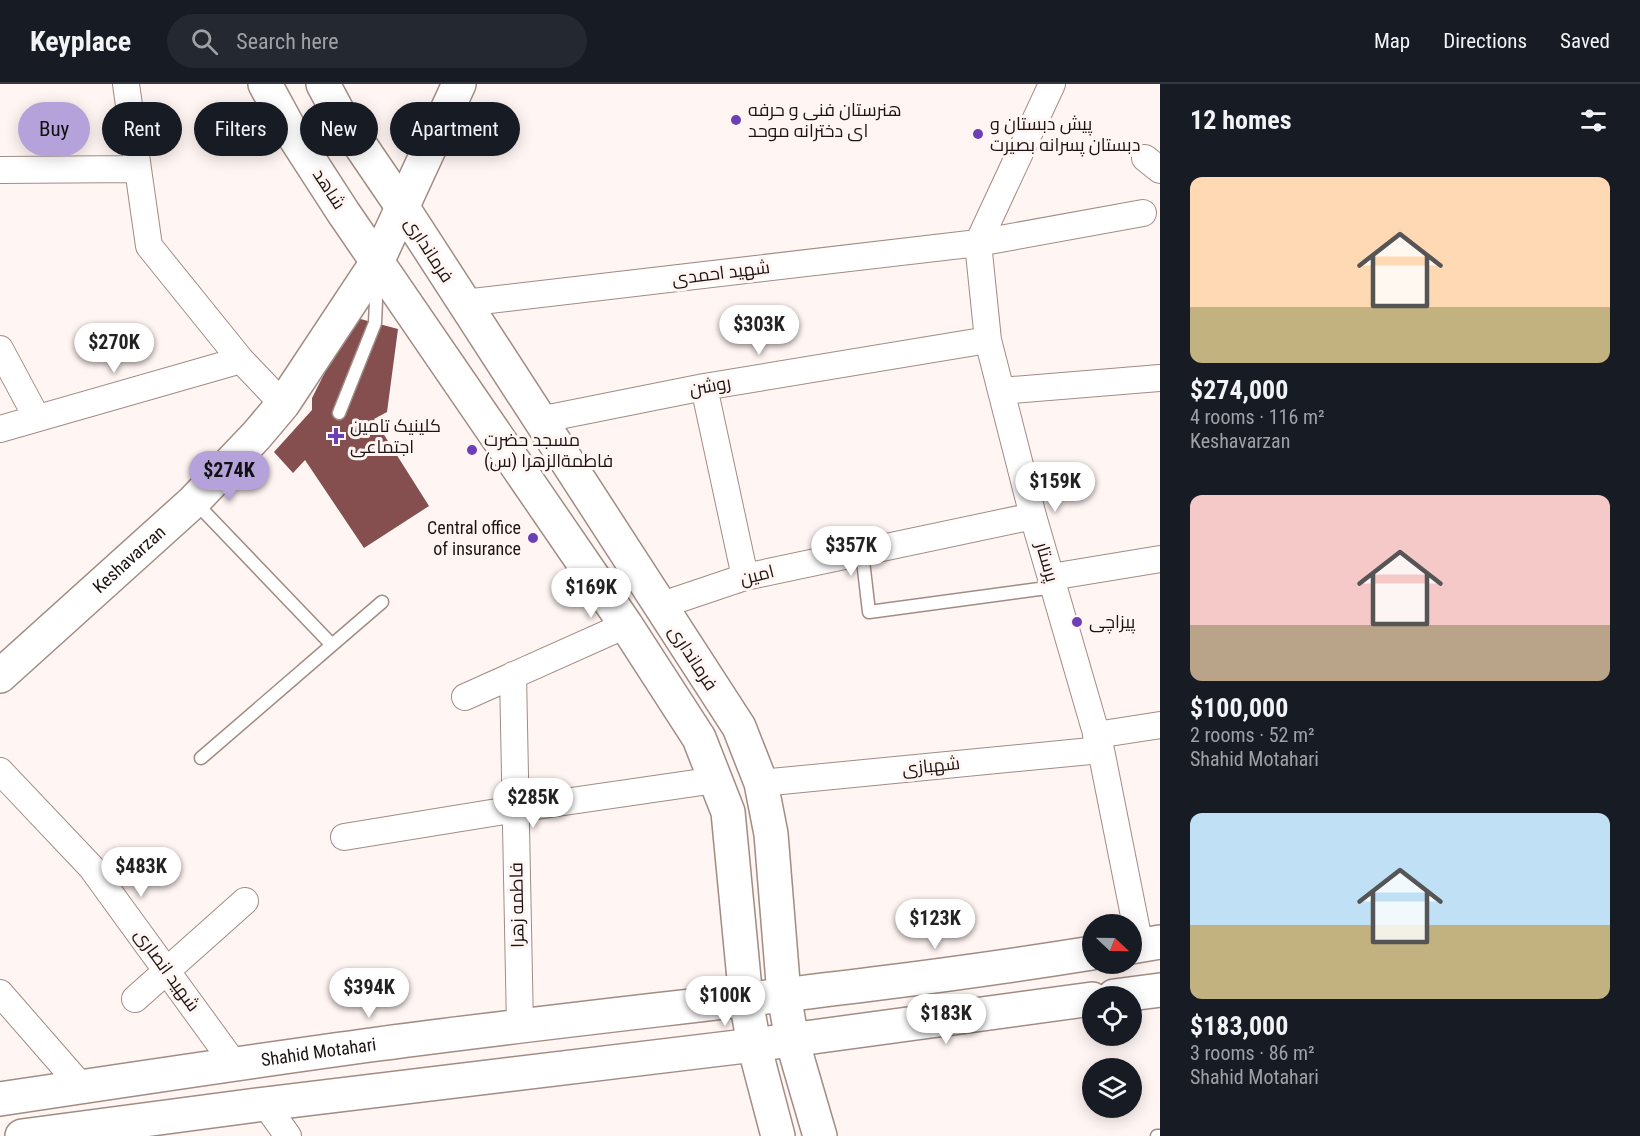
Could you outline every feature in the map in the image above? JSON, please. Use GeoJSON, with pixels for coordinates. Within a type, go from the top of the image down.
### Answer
{"type":"FeatureCollection","features":[{"type":"Feature","properties":{"kind":"main road","name":"شاهد"},"geometry":{"type":"LineString","coordinates":[[265,84],[290,130],[377,262]]}},
{"type":"Feature","properties":{"kind":"main road"},"geometry":{"type":"LineString","coordinates":[[323,84],[339,114],[402,208]]}},
{"type":"Feature","properties":{"kind":"main road","name":"Keshavarzan"},"geometry":{"type":"LineString","coordinates":[[0,676],[194,501],[283,404],[377,262],[459,84]]}},
{"type":"Feature","properties":{"kind":"main road","name":"فرمانداری"},"geometry":{"type":"LineString","coordinates":[[402,208],[739,727],[761,783],[771,834],[784,995],[792,1040]]}},
{"type":"Feature","properties":{"kind":"main road"},"geometry":{"type":"LineString","coordinates":[[377,262],[626,625],[699,738],[728,812],[746,1000],[754,1045],[778,1136]]}},
{"type":"Feature","properties":{"kind":"main road"},"geometry":{"type":"LineString","coordinates":[[626,625],[659,606]]}},
{"type":"Feature","properties":{"kind":"main road"},"geometry":{"type":"LineString","coordinates":[[784,995],[1082,955]]}},
{"type":"Feature","properties":{"kind":"main road"},"geometry":{"type":"LineString","coordinates":[[1142,992],[1160,990]]}},
{"type":"Feature","properties":{"kind":"main road","name":"Shahid Motahari"},"geometry":{"type":"LineString","coordinates":[[0,1099],[379,1044],[784,995]]}},
{"type":"Feature","properties":{"kind":"main road"},"geometry":{"type":"LineString","coordinates":[[22,1136],[129,1129],[265,1104],[754,1045],[1082,1000]]}},
{"type":"Feature","properties":{"kind":"main road"},"geometry":{"type":"LineString","coordinates":[[792,1040],[820,1136]]}},
{"type":"Feature","properties":{"kind":"street"},"geometry":{"type":"LineString","coordinates":[[126,84],[149,246],[241,360],[283,404]]}},
{"type":"Feature","properties":{"kind":"street"},"geometry":{"type":"LineString","coordinates":[[978,243],[1052,84]]}},
{"type":"Feature","properties":{"kind":"street"},"geometry":{"type":"LineString","coordinates":[[0,170],[138,170]]}},
{"type":"Feature","properties":{"kind":"street","name":"شهید احمدی"},"geometry":{"type":"LineString","coordinates":[[464,303],[978,243],[1143,213]]}},
{"type":"Feature","properties":{"kind":"street","name":"پرستار"},"geometry":{"type":"LineString","coordinates":[[978,243],[988,340],[1052,582],[1099,742],[1144,945]]}},
{"type":"Feature","properties":{"kind":"street","name":"روشن"},"geometry":{"type":"LineString","coordinates":[[539,420],[704,387],[988,340]]}},
{"type":"Feature","properties":{"kind":"street"},"geometry":{"type":"LineString","coordinates":[[0,349],[37,418]]}},
{"type":"Feature","properties":{"kind":"street"},"geometry":{"type":"LineString","coordinates":[[0,429],[241,360]]}},
{"type":"Feature","properties":{"kind":"street"},"geometry":{"type":"LineString","coordinates":[[1001,391],[1160,378]]}},
{"type":"Feature","properties":{"kind":"street"},"geometry":{"type":"LineString","coordinates":[[704,387],[745,577]]}},
{"type":"Feature","properties":{"kind":"street","name":"امین"},"geometry":{"type":"LineString","coordinates":[[659,606],[745,577],[1034,516]]}},
{"type":"Feature","properties":{"kind":"street"},"geometry":{"type":"LineString","coordinates":[[1052,582],[1160,559]]}},
{"type":"Feature","properties":{"kind":"street"},"geometry":{"type":"LineString","coordinates":[[465,697],[626,625]]}},
{"type":"Feature","properties":{"kind":"street","name":"فاطمه زهرا"},"geometry":{"type":"LineString","coordinates":[[513,675],[520,1027]]}},
{"type":"Feature","properties":{"kind":"street","name":"شهبازی"},"geometry":{"type":"LineString","coordinates":[[761,783],[1099,742],[1160,725]]}},
{"type":"Feature","properties":{"kind":"street","name":"شهید انصاری"},"geometry":{"type":"LineString","coordinates":[[0,771],[91,867],[235,1065]]}},
{"type":"Feature","properties":{"kind":"street"},"geometry":{"type":"LineString","coordinates":[[344,837],[716,780]]}},
{"type":"Feature","properties":{"kind":"street"},"geometry":{"type":"LineString","coordinates":[[135,999],[245,901]]}},
{"type":"Feature","properties":{"kind":"street"},"geometry":{"type":"LineString","coordinates":[[0,993],[81,1087]]}},
{"type":"Feature","properties":{"kind":"street"},"geometry":{"type":"LineString","coordinates":[[265,1104],[288,1136]]}},
{"type":"Feature","properties":{"kind":"lane"},"geometry":{"type":"LineString","coordinates":[[339,413],[375,323],[377,262]]}},
{"type":"Feature","properties":{"kind":"lane"},"geometry":{"type":"LineString","coordinates":[[194,501],[332,645]]}},
{"type":"Feature","properties":{"kind":"lane"},"geometry":{"type":"LineString","coordinates":[[862,552],[869,612],[1052,582]]}},
{"type":"Feature","properties":{"kind":"lane"},"geometry":{"type":"LineString","coordinates":[[201,758],[382,603]]}},
{"type":"Feature","properties":{"kind":"building","name":"کلینیک تامین اجتماعی"},"geometry":{"type":"Polygon","coordinates":[[[353,317],[398,329],[387,412],[374,419],[429,506],[364,548],[305,460],[293,473],[274,452],[312,410],[312,398],[353,317]]]}},
{"type":"Feature","properties":{"kind":"place","name":"هنرستان فنی و حرفه ای دخترانه موحد"},"geometry":{"type":"Point","coordinates":[736,120]}},
{"type":"Feature","properties":{"kind":"place","name":"پیش دبستان و دبستان پسرانه بصیرت"},"geometry":{"type":"Point","coordinates":[978,134]}},
{"type":"Feature","properties":{"kind":"place","name":"کلینیک تامین اجتماعی"},"geometry":{"type":"Point","coordinates":[336,436]}},
{"type":"Feature","properties":{"kind":"place","name":"مسجد حضرت فاطمةالزهرا (س)"},"geometry":{"type":"Point","coordinates":[472,450]}},
{"type":"Feature","properties":{"kind":"place","name":"Central office of insurance"},"geometry":{"type":"Point","coordinates":[533,538]}},
{"type":"Feature","properties":{"kind":"place","name":"پیزاچی"},"geometry":{"type":"Point","coordinates":[1077,622]}}]}
